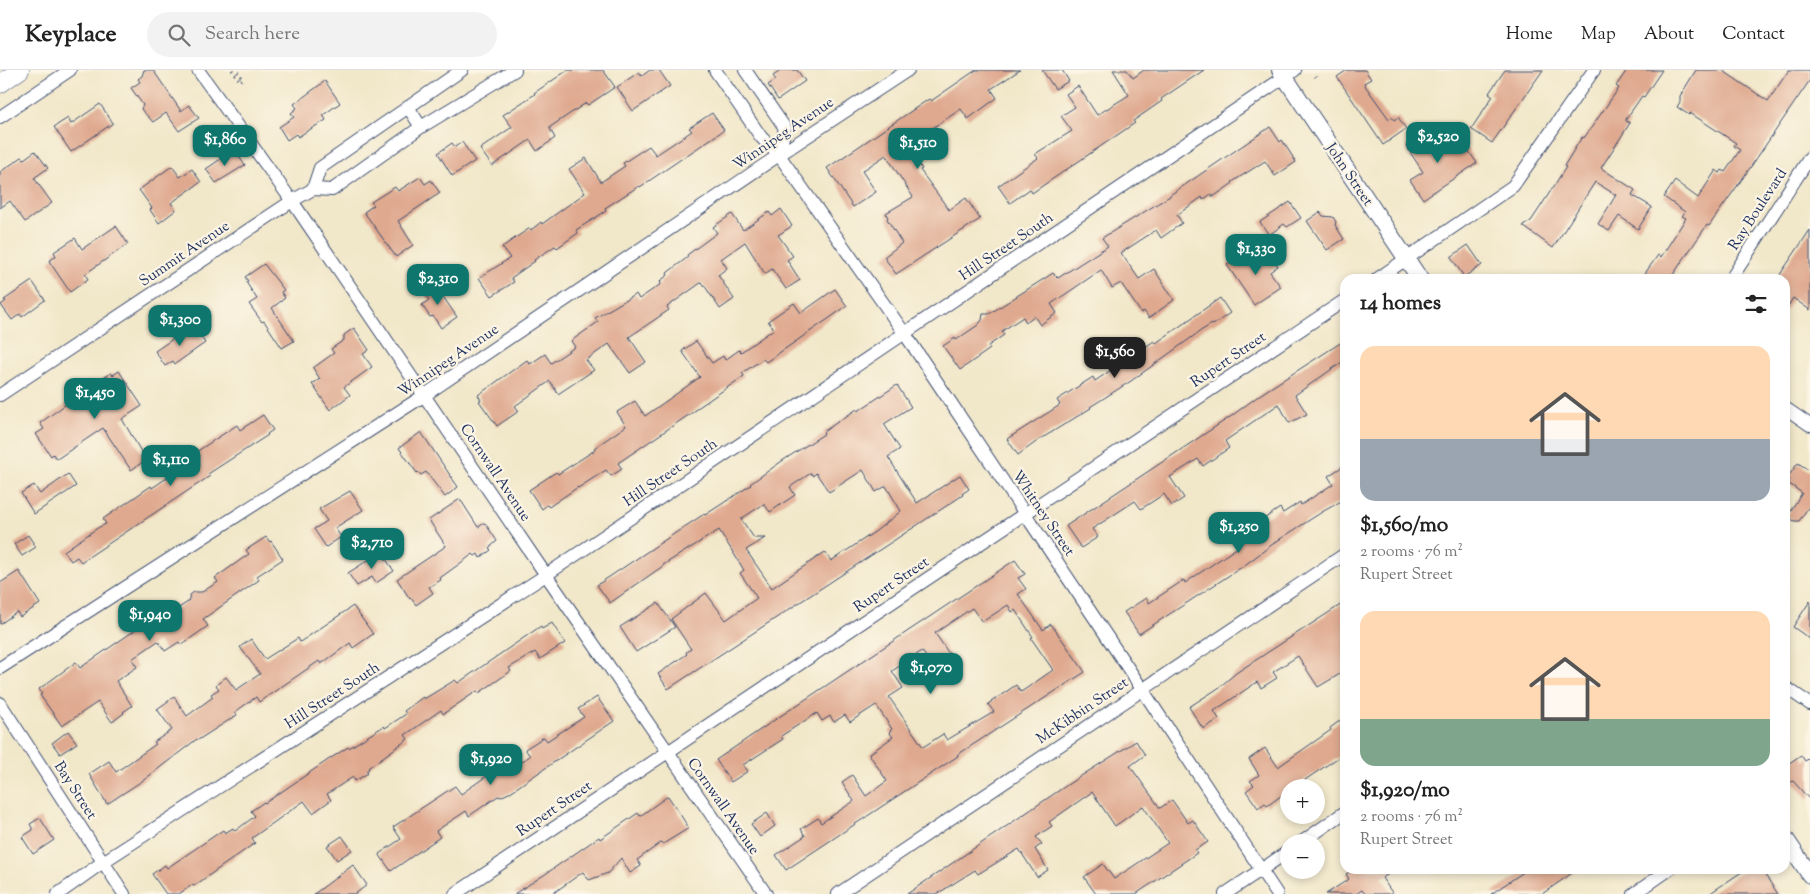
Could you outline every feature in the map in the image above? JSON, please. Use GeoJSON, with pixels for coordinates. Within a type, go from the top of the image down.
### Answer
{"type":"FeatureCollection","features":[{"type":"Feature","properties":{"kind":"main road"},"geometry":{"type":"LineString","coordinates":[[0,84],[20,70]]}},
{"type":"Feature","properties":{"kind":"street"},"geometry":{"type":"LineString","coordinates":[[0,117],[70,70]]}},
{"type":"Feature","properties":{"kind":"street","name":"Cornwall Avenue"},"geometry":{"type":"LineString","coordinates":[[198,70],[292,201],[546,576],[766,894]]}},
{"type":"Feature","properties":{"kind":"street"},"geometry":{"type":"LineString","coordinates":[[313,189],[320,168],[462,70]]}},
{"type":"Feature","properties":{"kind":"street","name":"Summit Avenue"},"geometry":{"type":"LineString","coordinates":[[0,395],[292,201],[313,189],[332,190],[421,127],[515,70]]}},
{"type":"Feature","properties":{"kind":"street","name":"Whitney Street"},"geometry":{"type":"LineString","coordinates":[[715,70],[760,137],[779,155],[904,334],[1026,514],[1277,894]]}},
{"type":"Feature","properties":{"kind":"street"},"geometry":{"type":"LineString","coordinates":[[745,70],[785,128],[779,155]]}},
{"type":"Feature","properties":{"kind":"street","name":"Winnipeg Avenue"},"geometry":{"type":"LineString","coordinates":[[0,668],[425,396],[779,155],[908,70]]}},
{"type":"Feature","properties":{"kind":"street"},"geometry":{"type":"LineString","coordinates":[[1384,274],[1513,186],[1594,70]]}},
{"type":"Feature","properties":{"kind":"street","name":"John Street"},"geometry":{"type":"LineString","coordinates":[[1287,72],[1417,274]]}},
{"type":"Feature","properties":{"kind":"street","name":"Hill Street South"},"geometry":{"type":"LineString","coordinates":[[58,894],[103,862],[546,576],[1287,72]]}},
{"type":"Feature","properties":{"kind":"street"},"geometry":{"type":"LineString","coordinates":[[408,107],[421,127]]}},
{"type":"Feature","properties":{"kind":"street","name":"Ray Boulevard"},"geometry":{"type":"LineString","coordinates":[[1733,274],[1809,160]]}},
{"type":"Feature","properties":{"kind":"street","name":"Rupert Street"},"geometry":{"type":"LineString","coordinates":[[455,894],[1340,303]]}},
{"type":"Feature","properties":{"kind":"street"},"geometry":{"type":"LineString","coordinates":[[1790,411],[1810,424]]}},
{"type":"Feature","properties":{"kind":"street","name":"McKibbin Street"},"geometry":{"type":"LineString","coordinates":[[838,894],[1340,557]]}},
{"type":"Feature","properties":{"kind":"street"},"geometry":{"type":"LineString","coordinates":[[1790,690],[1810,704]]}},
{"type":"Feature","properties":{"kind":"street","name":"Bay Street"},"geometry":{"type":"LineString","coordinates":[[0,703],[124,894]]}},
{"type":"Feature","properties":{"kind":"street"},"geometry":{"type":"LineString","coordinates":[[1313,834],[1340,815]]}},
{"type":"Feature","properties":{"kind":"street"},"geometry":{"type":"LineString","coordinates":[[1790,845],[1810,875]]}},
{"type":"Feature","properties":{"kind":"street"},"geometry":{"type":"LineString","coordinates":[[1225,894],[1280,857]]}},
{"type":"Feature","properties":{"kind":"street"},"geometry":{"type":"LineString","coordinates":[[1634,894],[1663,874]]}},
{"type":"Feature","properties":{"kind":"path"},"geometry":{"type":"LineString","coordinates":[[232,70],[240,81],[243,80],[236,70]]}},
{"type":"Feature","properties":{"kind":"building"},"geometry":{"type":"Polygon","coordinates":[[[144,70],[153,70],[181,111],[189,105],[199,118],[179,131],[166,113],[153,122],[141,109],[143,105],[131,88],[140,82],[138,79],[142,76],[144,70]]]}},
{"type":"Feature","properties":{"kind":"building"},"geometry":{"type":"Polygon","coordinates":[[[568,70],[603,70],[615,87],[588,105],[586,103],[550,127],[555,138],[537,151],[530,140],[492,166],[480,149],[512,127],[503,115],[568,70]]]}},
{"type":"Feature","properties":{"kind":"building"},"geometry":{"type":"Polygon","coordinates":[[[650,70],[659,70],[670,86],[633,111],[617,87],[639,72],[642,76],[650,70]]]}},
{"type":"Feature","properties":{"kind":"building"},"geometry":{"type":"Polygon","coordinates":[[[782,70],[797,70],[805,81],[778,100],[768,85],[776,80],[773,76],[782,70]]]}},
{"type":"Feature","properties":{"kind":"building"},"geometry":{"type":"Polygon","coordinates":[[[976,70],[1020,70],[991,89],[997,98],[968,119],[961,109],[913,141],[915,144],[909,148],[922,169],[920,170],[949,210],[966,198],[980,219],[896,274],[884,257],[902,243],[887,219],[886,213],[913,197],[886,155],[862,171],[876,192],[853,207],[827,168],[929,99],[931,101],[976,70]]]}},
{"type":"Feature","properties":{"kind":"building"},"geometry":{"type":"Polygon","coordinates":[[[1042,70],[1062,70],[1069,81],[1055,89],[1042,70]]]}},
{"type":"Feature","properties":{"kind":"building"},"geometry":{"type":"Polygon","coordinates":[[[1113,70],[1127,70],[1133,78],[1144,70],[1204,70],[1161,99],[1162,101],[1133,121],[1135,123],[1032,193],[1030,189],[1010,203],[998,186],[1038,158],[1035,154],[1072,131],[1061,116],[1075,107],[1066,94],[1078,86],[1097,115],[1129,95],[1113,70]]]}},
{"type":"Feature","properties":{"kind":"building"},"geometry":{"type":"Polygon","coordinates":[[[1347,70],[1365,70],[1371,79],[1364,83],[1366,87],[1389,119],[1392,117],[1394,120],[1398,117],[1406,129],[1383,145],[1337,77],[1347,70]]]}},
{"type":"Feature","properties":{"kind":"building"},"geometry":{"type":"Polygon","coordinates":[[[1505,70],[1543,70],[1492,143],[1471,129],[1493,96],[1489,93],[1505,70]]]}},
{"type":"Feature","properties":{"kind":"building"},"geometry":{"type":"Polygon","coordinates":[[[1627,70],[1662,70],[1626,119],[1630,123],[1601,168],[1635,190],[1632,195],[1652,207],[1638,229],[1619,216],[1609,231],[1598,224],[1616,195],[1595,182],[1553,248],[1523,226],[1531,221],[1541,206],[1566,167],[1564,166],[1582,137],[1584,138],[1619,88],[1616,86],[1627,70]]]}},
{"type":"Feature","properties":{"kind":"building"},"geometry":{"type":"Polygon","coordinates":[[[1696,70],[1722,70],[1768,101],[1789,70],[1810,70],[1810,80],[1750,168],[1673,274],[1645,274],[1658,255],[1661,257],[1686,218],[1682,216],[1685,212],[1664,197],[1675,181],[1698,198],[1716,170],[1720,173],[1722,170],[1725,172],[1740,150],[1734,146],[1736,143],[1690,113],[1689,115],[1677,107],[1680,102],[1680,96],[1696,70]]]}},
{"type":"Feature","properties":{"kind":"building"},"geometry":{"type":"Polygon","coordinates":[[[325,81],[340,103],[323,115],[326,120],[298,137],[296,134],[287,140],[279,127],[294,117],[291,113],[297,108],[294,104],[325,81]]]}},
{"type":"Feature","properties":{"kind":"building"},"geometry":{"type":"Polygon","coordinates":[[[100,104],[113,123],[71,152],[54,127],[68,118],[71,124],[100,104]]]}},
{"type":"Feature","properties":{"kind":"building"},"geometry":{"type":"Polygon","coordinates":[[[712,113],[724,130],[640,187],[605,208],[606,211],[576,230],[578,233],[557,248],[555,246],[534,260],[511,278],[514,282],[492,296],[479,278],[510,258],[502,247],[530,228],[531,230],[541,222],[542,224],[585,193],[569,169],[586,158],[601,182],[625,166],[623,163],[649,146],[656,155],[692,131],[689,128],[712,113]]]}},
{"type":"Feature","properties":{"kind":"building"},"geometry":{"type":"Polygon","coordinates":[[[1270,127],[1280,142],[1282,140],[1296,162],[1275,176],[1265,161],[1232,182],[1213,197],[1211,194],[1203,200],[1202,197],[1177,215],[1182,223],[1161,238],[1156,230],[1121,253],[1139,279],[1154,269],[1174,300],[1149,318],[1144,311],[1141,313],[1121,283],[1112,288],[1101,270],[1051,304],[1057,313],[1040,325],[1034,316],[1026,322],[1023,317],[1002,331],[1004,335],[988,346],[990,349],[960,370],[943,346],[955,338],[956,340],[978,325],[982,320],[983,314],[989,314],[1053,273],[1058,278],[1108,246],[1102,238],[1170,196],[1270,127]]]}},
{"type":"Feature","properties":{"kind":"building"},"geometry":{"type":"Polygon","coordinates":[[[1428,132],[1440,151],[1460,139],[1477,163],[1423,199],[1410,180],[1423,172],[1406,146],[1428,132]]]}},
{"type":"Feature","properties":{"kind":"building"},"geometry":{"type":"Polygon","coordinates":[[[462,142],[475,161],[452,176],[438,153],[452,143],[455,147],[462,142]]]}},
{"type":"Feature","properties":{"kind":"building"},"geometry":{"type":"Polygon","coordinates":[[[234,150],[245,165],[216,183],[206,169],[234,150]]]}},
{"type":"Feature","properties":{"kind":"building"},"geometry":{"type":"Polygon","coordinates":[[[35,151],[48,168],[34,178],[52,203],[25,222],[10,201],[0,208],[0,172],[22,157],[24,159],[35,151]]]}},
{"type":"Feature","properties":{"kind":"building"},"geometry":{"type":"Polygon","coordinates":[[[172,166],[180,177],[192,169],[201,182],[171,203],[176,210],[159,223],[150,210],[152,208],[139,190],[172,166]]]}},
{"type":"Feature","properties":{"kind":"building"},"geometry":{"type":"Polygon","coordinates":[[[420,177],[425,184],[431,180],[440,193],[398,221],[413,245],[396,257],[364,212],[374,205],[371,202],[395,187],[398,191],[420,177]]]}},
{"type":"Feature","properties":{"kind":"building"},"geometry":{"type":"Polygon","coordinates":[[[1290,202],[1301,218],[1287,227],[1284,224],[1269,235],[1260,222],[1290,202]]]}},
{"type":"Feature","properties":{"kind":"building"},"geometry":{"type":"Polygon","coordinates":[[[781,209],[792,226],[778,235],[793,256],[787,260],[800,280],[786,289],[772,269],[765,274],[745,242],[721,259],[727,268],[718,275],[734,299],[720,309],[702,282],[667,307],[669,310],[629,337],[646,362],[630,373],[609,344],[586,360],[594,370],[558,394],[550,381],[515,406],[519,411],[497,426],[479,401],[481,400],[478,395],[527,360],[530,364],[545,354],[551,363],[575,347],[571,341],[598,322],[595,318],[636,294],[639,299],[661,284],[660,281],[668,275],[667,273],[688,257],[687,255],[717,233],[713,227],[732,214],[743,230],[769,212],[772,216],[781,209]]]}},
{"type":"Feature","properties":{"kind":"building"},"geometry":{"type":"Polygon","coordinates":[[[1320,212],[1323,216],[1333,217],[1336,222],[1335,225],[1344,239],[1327,250],[1307,221],[1320,212]]]}},
{"type":"Feature","properties":{"kind":"building"},"geometry":{"type":"Polygon","coordinates":[[[116,226],[128,244],[85,274],[88,279],[70,292],[49,261],[56,256],[54,252],[75,238],[82,249],[116,226]]]}},
{"type":"Feature","properties":{"kind":"building"},"geometry":{"type":"Polygon","coordinates":[[[1810,230],[1810,310],[1793,298],[1790,303],[1790,274],[1780,274],[1810,230]]]}},
{"type":"Feature","properties":{"kind":"building"},"geometry":{"type":"Polygon","coordinates":[[[1468,245],[1482,265],[1468,274],[1462,274],[1451,257],[1468,245]]]}},
{"type":"Feature","properties":{"kind":"building"},"geometry":{"type":"Polygon","coordinates":[[[1268,251],[1278,266],[1270,272],[1281,287],[1254,305],[1227,265],[1244,253],[1251,263],[1268,251]]]}},
{"type":"Feature","properties":{"kind":"building"},"geometry":{"type":"Polygon","coordinates":[[[264,264],[284,290],[281,292],[285,298],[272,308],[294,341],[282,348],[264,321],[262,322],[249,304],[257,299],[246,282],[248,281],[245,277],[264,264]]]}},
{"type":"Feature","properties":{"kind":"building"},"geometry":{"type":"Polygon","coordinates":[[[32,281],[45,300],[22,317],[20,314],[12,320],[1,305],[6,301],[4,300],[32,281]]]}},
{"type":"Feature","properties":{"kind":"building"},"geometry":{"type":"Polygon","coordinates":[[[433,282],[457,317],[441,328],[422,305],[429,300],[422,290],[433,282]]]}},
{"type":"Feature","properties":{"kind":"building"},"geometry":{"type":"Polygon","coordinates":[[[835,289],[847,306],[766,362],[763,359],[742,373],[744,376],[618,463],[622,469],[611,476],[606,470],[549,507],[547,505],[542,509],[529,490],[595,450],[594,448],[626,426],[617,412],[635,401],[645,416],[700,377],[682,351],[696,341],[712,363],[723,356],[725,360],[739,350],[741,352],[774,329],[768,321],[794,303],[801,313],[835,289]]]}},
{"type":"Feature","properties":{"kind":"building"},"geometry":{"type":"Polygon","coordinates":[[[1220,298],[1230,313],[1202,330],[1091,408],[1018,455],[1007,439],[1060,405],[1057,400],[1093,377],[1095,381],[1154,341],[1156,343],[1220,298]]]}},
{"type":"Feature","properties":{"kind":"building"},"geometry":{"type":"Polygon","coordinates":[[[195,328],[205,343],[175,364],[173,361],[165,366],[155,351],[186,330],[188,333],[195,328]]]}},
{"type":"Feature","properties":{"kind":"building"},"geometry":{"type":"Polygon","coordinates":[[[354,328],[369,350],[363,354],[372,367],[344,387],[350,395],[330,410],[312,384],[320,379],[313,368],[334,353],[331,349],[344,340],[344,335],[354,328]]]}},
{"type":"Feature","properties":{"kind":"building"},"geometry":{"type":"Polygon","coordinates":[[[1340,343],[1340,364],[1295,395],[1307,414],[1289,423],[1279,404],[1225,441],[1229,448],[1203,466],[1198,459],[1170,477],[1184,498],[1172,506],[1164,494],[1141,509],[1135,501],[1092,529],[1098,537],[1081,548],[1066,526],[1230,417],[1261,394],[1340,343]]]}},
{"type":"Feature","properties":{"kind":"building"},"geometry":{"type":"Polygon","coordinates":[[[119,371],[142,406],[122,419],[146,460],[131,470],[103,428],[57,459],[53,454],[51,456],[36,434],[44,429],[40,423],[111,373],[113,375],[119,371]]]}},
{"type":"Feature","properties":{"kind":"building"},"geometry":{"type":"Polygon","coordinates":[[[897,385],[911,407],[884,424],[900,449],[888,457],[917,503],[960,475],[969,489],[963,495],[668,689],[658,674],[687,654],[686,652],[691,649],[671,619],[706,593],[726,620],[757,598],[740,573],[744,570],[719,530],[663,565],[610,603],[597,585],[751,485],[857,409],[858,411],[897,385]],[[863,470],[829,492],[816,473],[813,476],[811,473],[790,487],[795,495],[770,512],[764,504],[741,519],[754,538],[765,538],[746,550],[772,588],[825,552],[831,561],[876,531],[901,511],[886,486],[876,492],[863,470]]]}},
{"type":"Feature","properties":{"kind":"building"},"geometry":{"type":"Polygon","coordinates":[[[263,415],[273,430],[268,435],[81,562],[77,557],[71,561],[64,551],[106,524],[103,519],[196,458],[193,454],[237,425],[240,430],[263,415]]]}},
{"type":"Feature","properties":{"kind":"building"},"geometry":{"type":"Polygon","coordinates":[[[421,432],[458,487],[445,497],[426,472],[421,475],[417,473],[399,448],[421,432]]]}},
{"type":"Feature","properties":{"kind":"building"},"geometry":{"type":"Polygon","coordinates":[[[1798,463],[1810,471],[1810,505],[1799,521],[1794,521],[1790,518],[1790,511],[1802,493],[1790,484],[1790,474],[1798,463]]]}},
{"type":"Feature","properties":{"kind":"building"},"geometry":{"type":"Polygon","coordinates":[[[1340,468],[1340,502],[1277,541],[1242,567],[1139,634],[1124,612],[1146,598],[1149,603],[1184,580],[1185,583],[1238,547],[1233,540],[1280,508],[1283,513],[1300,502],[1301,505],[1333,484],[1328,476],[1340,468]]]}},
{"type":"Feature","properties":{"kind":"building"},"geometry":{"type":"Polygon","coordinates":[[[68,474],[76,486],[34,514],[21,493],[34,485],[40,494],[68,474]]]}},
{"type":"Feature","properties":{"kind":"building"},"geometry":{"type":"Polygon","coordinates":[[[350,491],[363,510],[335,528],[341,537],[326,547],[314,529],[327,521],[319,509],[350,491]]]}},
{"type":"Feature","properties":{"kind":"building"},"geometry":{"type":"Polygon","coordinates":[[[460,499],[478,527],[485,523],[497,541],[489,548],[491,550],[480,558],[478,554],[475,556],[473,554],[440,578],[441,580],[429,587],[433,593],[416,605],[397,579],[446,546],[429,520],[460,499]]]}},
{"type":"Feature","properties":{"kind":"building"},"geometry":{"type":"Polygon","coordinates":[[[28,535],[36,547],[22,556],[14,544],[28,535]]]}},
{"type":"Feature","properties":{"kind":"building"},"geometry":{"type":"Polygon","coordinates":[[[266,537],[271,541],[283,559],[257,576],[259,580],[203,619],[208,626],[181,645],[179,642],[165,651],[158,641],[132,659],[137,667],[116,681],[132,706],[112,722],[98,702],[62,726],[40,695],[42,694],[39,689],[76,662],[80,668],[144,624],[145,626],[171,608],[174,611],[188,602],[190,595],[194,592],[202,592],[218,582],[215,578],[249,554],[246,550],[266,537]]]}},
{"type":"Feature","properties":{"kind":"building"},"geometry":{"type":"Polygon","coordinates":[[[381,552],[394,571],[376,583],[372,577],[357,586],[348,573],[381,552]]]}},
{"type":"Feature","properties":{"kind":"building"},"geometry":{"type":"Polygon","coordinates":[[[1015,560],[1025,574],[1018,578],[1026,589],[1018,594],[1043,630],[1051,624],[1085,672],[786,870],[776,855],[805,836],[801,829],[818,818],[821,823],[854,801],[842,782],[852,775],[866,796],[887,781],[869,754],[893,737],[889,732],[892,729],[876,705],[850,722],[845,715],[834,722],[830,716],[822,721],[817,713],[781,736],[783,739],[743,765],[748,771],[731,782],[716,760],[1015,560]],[[1008,605],[982,622],[972,608],[935,633],[958,667],[940,679],[922,651],[892,671],[903,688],[889,697],[923,747],[943,734],[947,740],[994,712],[988,704],[1016,685],[1021,692],[1053,670],[1015,610],[1012,612],[1008,605]]]}},
{"type":"Feature","properties":{"kind":"building"},"geometry":{"type":"Polygon","coordinates":[[[19,571],[40,604],[20,617],[17,612],[0,624],[0,583],[19,571]]]}},
{"type":"Feature","properties":{"kind":"building"},"geometry":{"type":"Polygon","coordinates":[[[1810,601],[1810,639],[1793,627],[1810,601]]]}},
{"type":"Feature","properties":{"kind":"building"},"geometry":{"type":"Polygon","coordinates":[[[658,603],[675,627],[636,652],[620,627],[658,603]]]}},
{"type":"Feature","properties":{"kind":"building"},"geometry":{"type":"Polygon","coordinates":[[[1340,605],[1340,674],[1318,687],[1298,656],[1273,672],[1277,678],[1261,688],[1257,682],[1214,711],[1219,719],[1203,729],[1189,707],[1217,689],[1236,673],[1340,605]]]}},
{"type":"Feature","properties":{"kind":"building"},"geometry":{"type":"Polygon","coordinates":[[[353,606],[373,634],[353,648],[350,643],[321,664],[319,661],[259,702],[256,697],[235,712],[237,715],[197,739],[145,779],[107,804],[89,774],[109,761],[116,772],[156,744],[154,742],[172,730],[157,709],[174,697],[187,716],[213,697],[211,694],[219,689],[216,685],[226,677],[236,690],[260,674],[240,647],[251,639],[265,659],[298,638],[300,642],[353,606]]]}},
{"type":"Feature","properties":{"kind":"building"},"geometry":{"type":"Polygon","coordinates":[[[552,623],[565,643],[540,659],[535,652],[509,668],[511,671],[479,693],[477,691],[443,714],[441,710],[405,735],[408,739],[368,768],[366,771],[368,773],[355,781],[353,777],[327,794],[331,800],[313,813],[304,801],[252,838],[255,843],[194,886],[192,885],[179,894],[166,894],[152,874],[165,865],[167,868],[223,830],[225,833],[233,828],[235,831],[255,816],[251,811],[348,747],[384,726],[385,728],[406,714],[404,711],[423,697],[424,699],[455,680],[458,683],[541,626],[542,629],[552,623]]]}},
{"type":"Feature","properties":{"kind":"building"},"geometry":{"type":"Polygon","coordinates":[[[597,697],[614,721],[509,793],[498,796],[469,816],[466,811],[436,831],[440,837],[391,871],[379,854],[401,839],[393,827],[455,786],[461,794],[488,775],[490,777],[501,770],[504,773],[530,756],[525,749],[544,737],[547,741],[584,717],[578,709],[597,697]]]}},
{"type":"Feature","properties":{"kind":"building"},"geometry":{"type":"Polygon","coordinates":[[[1340,721],[1340,756],[1306,779],[1280,779],[1280,797],[1267,806],[1265,803],[1258,808],[1246,791],[1254,785],[1250,781],[1259,775],[1249,759],[1265,748],[1278,767],[1331,730],[1330,728],[1340,721]]]}},
{"type":"Feature","properties":{"kind":"building"},"geometry":{"type":"Polygon","coordinates":[[[68,731],[77,743],[60,754],[52,743],[68,731]]]}},
{"type":"Feature","properties":{"kind":"building"},"geometry":{"type":"Polygon","coordinates":[[[1136,741],[1145,755],[1130,766],[1160,808],[1172,800],[1188,823],[1193,820],[1208,842],[1195,850],[1197,853],[1136,894],[1096,894],[1084,877],[1103,864],[1114,879],[1168,843],[1143,806],[1115,826],[1092,792],[1049,822],[1052,826],[1036,837],[1042,844],[1035,849],[1048,870],[1037,877],[1019,849],[978,874],[975,870],[937,894],[907,894],[1070,783],[1136,741]]]}},
{"type":"Feature","properties":{"kind":"building"},"geometry":{"type":"Polygon","coordinates":[[[1801,755],[1805,761],[1810,758],[1810,800],[1793,781],[1790,782],[1790,763],[1801,755]]]}},
{"type":"Feature","properties":{"kind":"building"},"geometry":{"type":"Polygon","coordinates":[[[668,796],[689,828],[663,844],[662,842],[637,860],[641,866],[630,873],[621,858],[608,873],[589,880],[583,872],[552,894],[514,894],[599,837],[600,839],[638,813],[640,816],[668,796]]]}},
{"type":"Feature","properties":{"kind":"building"},"geometry":{"type":"Polygon","coordinates":[[[767,813],[775,826],[760,837],[751,824],[767,813]]]}},
{"type":"Feature","properties":{"kind":"building"},"geometry":{"type":"Polygon","coordinates":[[[40,818],[54,840],[33,854],[22,837],[33,830],[30,824],[40,818]]]}},
{"type":"Feature","properties":{"kind":"building"},"geometry":{"type":"Polygon","coordinates":[[[342,836],[352,850],[337,860],[327,846],[342,836]]]}},
{"type":"Feature","properties":{"kind":"building"},"geometry":{"type":"Polygon","coordinates":[[[353,865],[367,885],[355,894],[314,894],[353,865]]]}},
{"type":"Feature","properties":{"kind":"building"},"geometry":{"type":"Polygon","coordinates":[[[1346,874],[1389,874],[1382,878],[1393,894],[1365,894],[1362,890],[1356,894],[1326,894],[1349,879],[1346,874]]]}},
{"type":"Feature","properties":{"kind":"building"},"geometry":{"type":"Polygon","coordinates":[[[1521,874],[1571,874],[1542,894],[1491,894],[1521,874]]]}},
{"type":"Feature","properties":{"kind":"building"},"geometry":{"type":"Polygon","coordinates":[[[1739,874],[1764,874],[1778,894],[1709,894],[1739,874]]]}}]}
